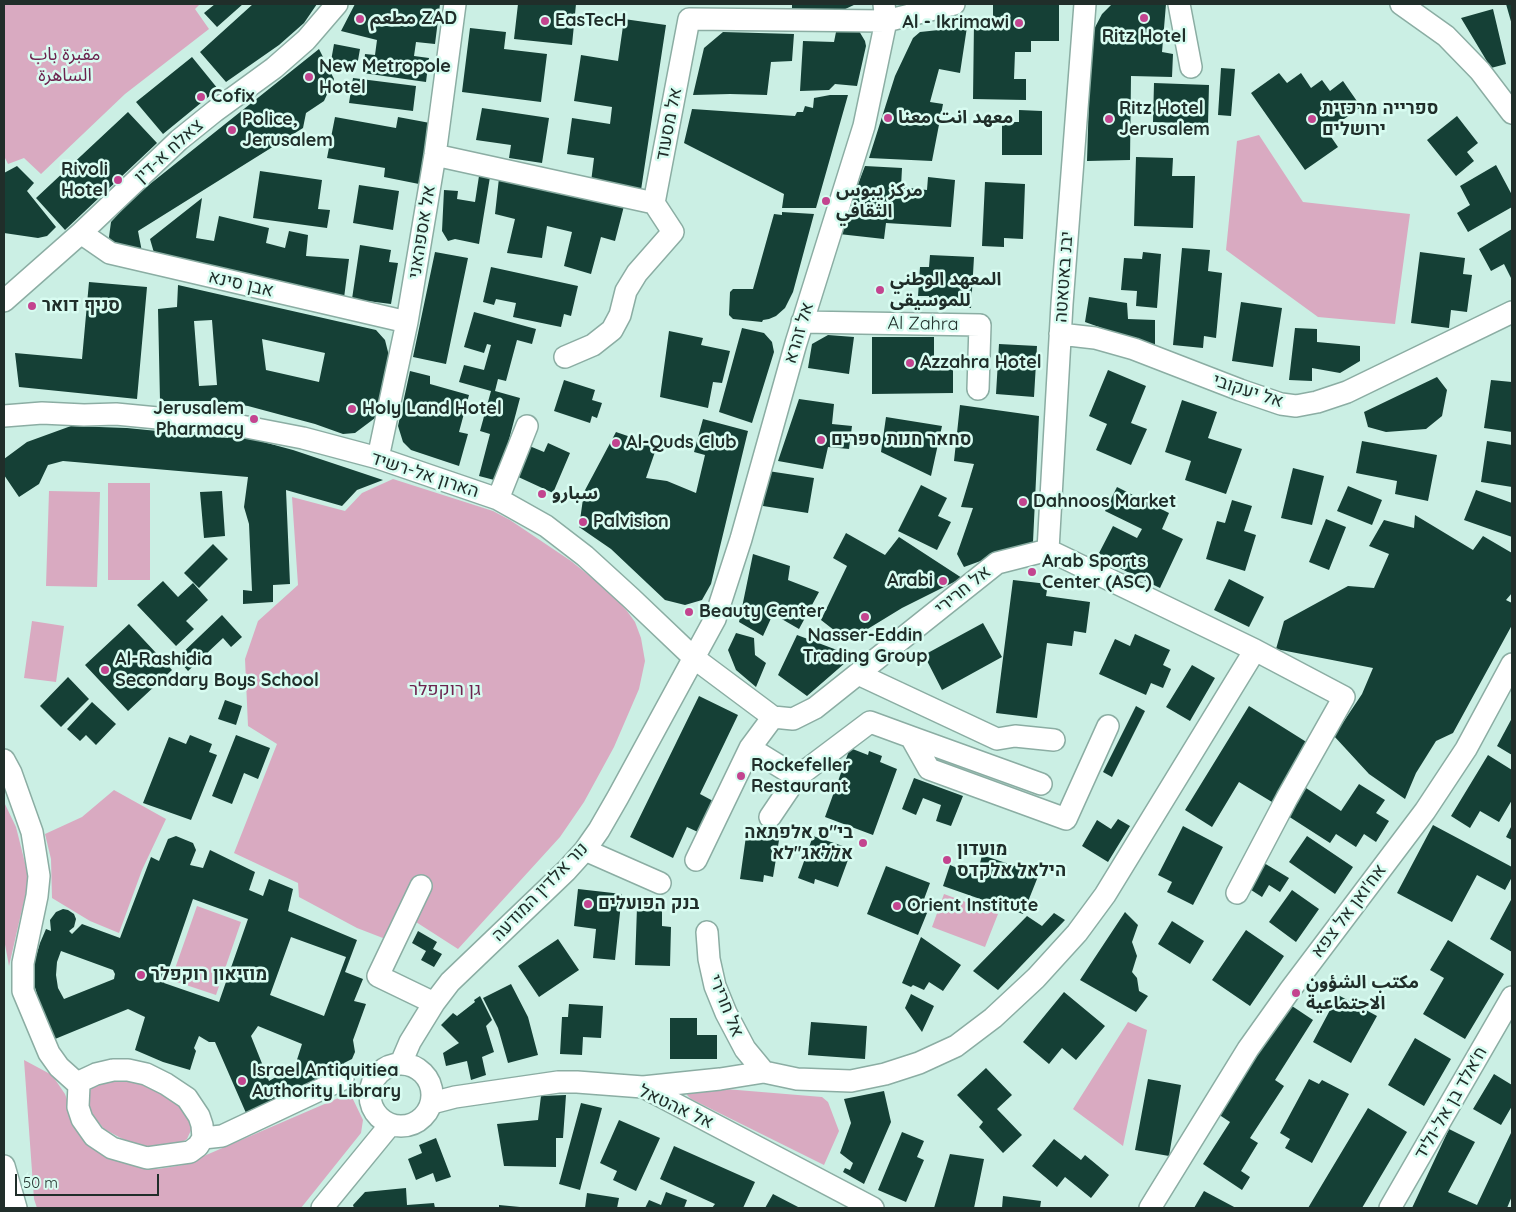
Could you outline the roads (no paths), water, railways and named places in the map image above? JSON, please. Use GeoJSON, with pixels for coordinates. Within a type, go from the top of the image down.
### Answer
{"type":"FeatureCollection","features":[{"type":"Feature","properties":{"kind":"street","name":"צאלח א-דין"},"geometry":{"type":"LineString","coordinates":[[4,301],[81,233],[179,140],[215,110],[274,68],[306,40],[337,4]]}},
{"type":"Feature","properties":{"kind":"street","name":"אל אספהאני"},"geometry":{"type":"LineString","coordinates":[[378,458],[407,322],[435,155],[455,4]]}},
{"type":"Feature","properties":{"kind":"street","name":"אל מסעוד"},"geometry":{"type":"LineString","coordinates":[[654,203],[689,19],[768,12],[885,13],[954,4]]}},
{"type":"Feature","properties":{"kind":"street","name":"יבנ באטאטה"},"geometry":{"type":"LineString","coordinates":[[1048,550],[1060,334],[1085,4]]}},
{"type":"Feature","properties":{"kind":"street"},"geometry":{"type":"LineString","coordinates":[[1179,4],[1191,67]]}},
{"type":"Feature","properties":{"kind":"street"},"geometry":{"type":"LineString","coordinates":[[1401,4],[1446,36],[1480,71],[1512,112]]}},
{"type":"Feature","properties":{"kind":"street","name":"אל זהרא"},"geometry":{"type":"LineString","coordinates":[[694,658],[715,619],[741,539],[802,322],[864,126],[885,13]]}},
{"type":"Feature","properties":{"kind":"street"},"geometry":{"type":"LineString","coordinates":[[435,155],[654,203],[673,232],[637,273],[626,291],[620,315],[612,330],[593,344],[565,357]]}},
{"type":"Feature","properties":{"kind":"street","name":"אבן סינא"},"geometry":{"type":"LineString","coordinates":[[81,233],[110,253],[407,322]]}},
{"type":"Feature","properties":{"kind":"street","name":"אל יעקובי"},"geometry":{"type":"LineString","coordinates":[[1060,334],[1094,338],[1134,349],[1240,390],[1281,404],[1296,406],[1317,402],[1347,392],[1512,312]]}},
{"type":"Feature","properties":{"kind":"street","name":"Al Zahra"},"geometry":{"type":"LineString","coordinates":[[802,322],[980,325],[978,389]]}},
{"type":"Feature","properties":{"kind":"street","name":"הארון אל-רשיד"},"geometry":{"type":"LineString","coordinates":[[4,416],[28,413],[116,414],[241,426],[302,438],[378,458],[498,499],[546,526],[585,556],[694,658],[773,717]]}},
{"type":"Feature","properties":{"kind":"street"},"geometry":{"type":"LineString","coordinates":[[498,499],[527,426]]}},
{"type":"Feature","properties":{"kind":"street"},"geometry":{"type":"LineString","coordinates":[[1048,550],[1255,650],[1344,697],[1287,798],[1237,893]]}},
{"type":"Feature","properties":{"kind":"street","name":"אל חרירי"},"geometry":{"type":"LineString","coordinates":[[773,717],[793,719],[815,708],[997,563],[1048,550]]}},
{"type":"Feature","properties":{"kind":"street"},"geometry":{"type":"LineString","coordinates":[[642,1087],[764,1072],[797,1079],[851,1081],[885,1074],[919,1063],[956,1046],[993,1018],[1036,978],[1077,932],[1105,895],[1255,650]]}},
{"type":"Feature","properties":{"kind":"street","name":"נור אלדין המודעה"},"geometry":{"type":"LineString","coordinates":[[401,1063],[410,1042],[434,1003],[450,982],[566,871],[585,850],[599,830],[694,658]]}},
{"type":"Feature","properties":{"kind":"street","name":"אח'ואן אל צפא"},"geometry":{"type":"LineString","coordinates":[[1150,1208],[1248,1049],[1290,990],[1425,811],[1466,749],[1512,664]]}},
{"type":"Feature","properties":{"kind":"street"},"geometry":{"type":"LineString","coordinates":[[858,674],[997,738],[1015,736],[1054,740]]}},
{"type":"Feature","properties":{"kind":"street"},"geometry":{"type":"LineString","coordinates":[[696,860],[750,748],[773,717]]}},
{"type":"Feature","properties":{"kind":"street"},"geometry":{"type":"LineString","coordinates":[[770,817],[797,778],[870,722],[1041,784]]}},
{"type":"Feature","properties":{"kind":"street"},"geometry":{"type":"LineString","coordinates":[[911,737],[929,769],[1066,819],[1108,726]]}},
{"type":"Feature","properties":{"kind":"street"},"geometry":{"type":"LineString","coordinates":[[750,748],[797,778]]}},
{"type":"Feature","properties":{"kind":"street"},"geometry":{"type":"LineString","coordinates":[[4,760],[11,773],[32,832],[39,876],[37,896],[23,963],[23,991],[49,1053],[59,1067],[78,1085]]}},
{"type":"Feature","properties":{"kind":"street"},"geometry":{"type":"LineString","coordinates":[[585,850],[660,883]]}},
{"type":"Feature","properties":{"kind":"street"},"geometry":{"type":"LineString","coordinates":[[421,886],[378,976],[434,1003]]}},
{"type":"Feature","properties":{"kind":"street","name":"אל חרירי"},"geometry":{"type":"LineString","coordinates":[[707,932],[709,959],[715,986],[726,1013],[745,1049],[764,1072]]}},
{"type":"Feature","properties":{"kind":"street","name":"ח'אלד בן אל-וליד"},"geometry":{"type":"LineString","coordinates":[[1390,1208],[1512,997]]}},
{"type":"Feature","properties":{"kind":"street"},"geometry":{"type":"LineString","coordinates":[[401,1063],[415,1066],[424,1072],[430,1082],[432,1087],[432,1103],[429,1111],[422,1119],[412,1125],[401,1127],[390,1124],[380,1118],[373,1108],[370,1098],[371,1087],[374,1079],[390,1065],[401,1063]]}},
{"type":"Feature","properties":{"kind":"street"},"geometry":{"type":"LineString","coordinates":[[112,1070],[128,1070],[146,1074],[187,1098],[199,1116],[203,1138],[198,1146],[190,1152],[147,1158],[112,1148],[94,1136],[82,1119],[78,1107],[78,1085],[81,1081],[96,1074],[112,1070]]}},
{"type":"Feature","properties":{"kind":"street"},"geometry":{"type":"LineString","coordinates":[[203,1138],[222,1136],[343,1079]]}},
{"type":"Feature","properties":{"kind":"street","name":"אל אהטאל"},"geometry":{"type":"LineString","coordinates":[[432,1103],[455,1097],[558,1082],[642,1087],[873,1208]]}},
{"type":"Feature","properties":{"kind":"street"},"geometry":{"type":"LineString","coordinates":[[322,1208],[390,1124]]}},
{"type":"Feature","properties":{"kind":"street"},"geometry":{"type":"LineString","coordinates":[[4,1166],[16,1208]]}},
{"type":"Feature","properties":{"kind":"street"},"geometry":{"type":"LineString","coordinates":[[4,1180],[5,1208]]}},
{"type":"Feature","properties":{"kind":"place","name":"Ritz Hotel"},"geometry":{"type":"Point","coordinates":[1144,18]}},
{"type":"Feature","properties":{"kind":"place","name":"مطعم ZAD"},"geometry":{"type":"Point","coordinates":[360,19]}},
{"type":"Feature","properties":{"kind":"place","name":"EasTecH"},"geometry":{"type":"Point","coordinates":[545,21]}},
{"type":"Feature","properties":{"kind":"place","name":"Al - Ikrimawi"},"geometry":{"type":"Point","coordinates":[1019,23]}},
{"type":"Feature","properties":{"kind":"place","name":"New Metropole Hotel"},"geometry":{"type":"Point","coordinates":[309,77]}},
{"type":"Feature","properties":{"kind":"place","name":"Cofix"},"geometry":{"type":"Point","coordinates":[201,97]}},
{"type":"Feature","properties":{"kind":"place","name":"معهد انت معنا"},"geometry":{"type":"Point","coordinates":[888,118]}},
{"type":"Feature","properties":{"kind":"place","name":"Ritz Hotel Jerusalem"},"geometry":{"type":"Point","coordinates":[1109,119]}},
{"type":"Feature","properties":{"kind":"place","name":"ספרייה מרכזית ירושלים"},"geometry":{"type":"Point","coordinates":[1312,119]}},
{"type":"Feature","properties":{"kind":"place","name":"Police, Jerusalem"},"geometry":{"type":"Point","coordinates":[232,130]}},
{"type":"Feature","properties":{"kind":"place","name":"Rivoli Hotel"},"geometry":{"type":"Point","coordinates":[118,180]}},
{"type":"Feature","properties":{"kind":"place","name":"مركز يبوس الثقافي"},"geometry":{"type":"Point","coordinates":[826,201]}},
{"type":"Feature","properties":{"kind":"place","name":"المعهد الوطني للموسيقى"},"geometry":{"type":"Point","coordinates":[880,290]}},
{"type":"Feature","properties":{"kind":"place","name":"סניף דואר"},"geometry":{"type":"Point","coordinates":[32,306]}},
{"type":"Feature","properties":{"kind":"place","name":"Azzahra Hotel"},"geometry":{"type":"Point","coordinates":[910,363]}},
{"type":"Feature","properties":{"kind":"place","name":"Holy Land Hotel"},"geometry":{"type":"Point","coordinates":[352,409]}},
{"type":"Feature","properties":{"kind":"place","name":"Jerusalem Pharmacy"},"geometry":{"type":"Point","coordinates":[254,419]}},
{"type":"Feature","properties":{"kind":"place","name":"סחאר חנות ספרים"},"geometry":{"type":"Point","coordinates":[821,440]}},
{"type":"Feature","properties":{"kind":"place","name":"Al-Quds Club"},"geometry":{"type":"Point","coordinates":[616,443]}},
{"type":"Feature","properties":{"kind":"place","name":"سبارو"},"geometry":{"type":"Point","coordinates":[542,494]}},
{"type":"Feature","properties":{"kind":"place","name":"Dahnoos Market"},"geometry":{"type":"Point","coordinates":[1023,502]}},
{"type":"Feature","properties":{"kind":"place","name":"Palvision"},"geometry":{"type":"Point","coordinates":[583,522]}},
{"type":"Feature","properties":{"kind":"place","name":"Arab Sports Center (ASC)"},"geometry":{"type":"Point","coordinates":[1032,572]}},
{"type":"Feature","properties":{"kind":"place","name":"Arabi"},"geometry":{"type":"Point","coordinates":[943,581]}},
{"type":"Feature","properties":{"kind":"place","name":"Beauty Center"},"geometry":{"type":"Point","coordinates":[689,612]}},
{"type":"Feature","properties":{"kind":"place","name":"Nasser-Eddin Trading Group"},"geometry":{"type":"Point","coordinates":[865,617]}},
{"type":"Feature","properties":{"kind":"place","name":"Al-Rashidia Secondary Boys School"},"geometry":{"type":"Point","coordinates":[105,670]}},
{"type":"Feature","properties":{"kind":"place","name":"Rockefeller Restaurant"},"geometry":{"type":"Point","coordinates":[741,776]}},
{"type":"Feature","properties":{"kind":"place","name":"בי\"ס אלפתאה אללאג''לא"},"geometry":{"type":"Point","coordinates":[863,843]}},
{"type":"Feature","properties":{"kind":"place","name":"מועדון הילאל אלקדס"},"geometry":{"type":"Point","coordinates":[947,860]}},
{"type":"Feature","properties":{"kind":"place","name":"בנק הפועלים"},"geometry":{"type":"Point","coordinates":[588,904]}},
{"type":"Feature","properties":{"kind":"place","name":"Orient Institute"},"geometry":{"type":"Point","coordinates":[897,906]}},
{"type":"Feature","properties":{"kind":"place","name":"מוזיאון רוקפלר"},"geometry":{"type":"Point","coordinates":[141,975]}},
{"type":"Feature","properties":{"kind":"place","name":"مكتب الشؤون الاجتماعية"},"geometry":{"type":"Point","coordinates":[1296,993]}},
{"type":"Feature","properties":{"kind":"place","name":"Israel Antiquitiea Authority Library"},"geometry":{"type":"Point","coordinates":[242,1081]}},
{"type":"Feature","properties":{"kind":"park label","name":"مقبرة باب الساهرة"},"geometry":{"type":"Point","coordinates":[65,65]}},
{"type":"Feature","properties":{"kind":"park label","name":"גן רוקפלר"},"geometry":{"type":"Point","coordinates":[445,690]}}]}
